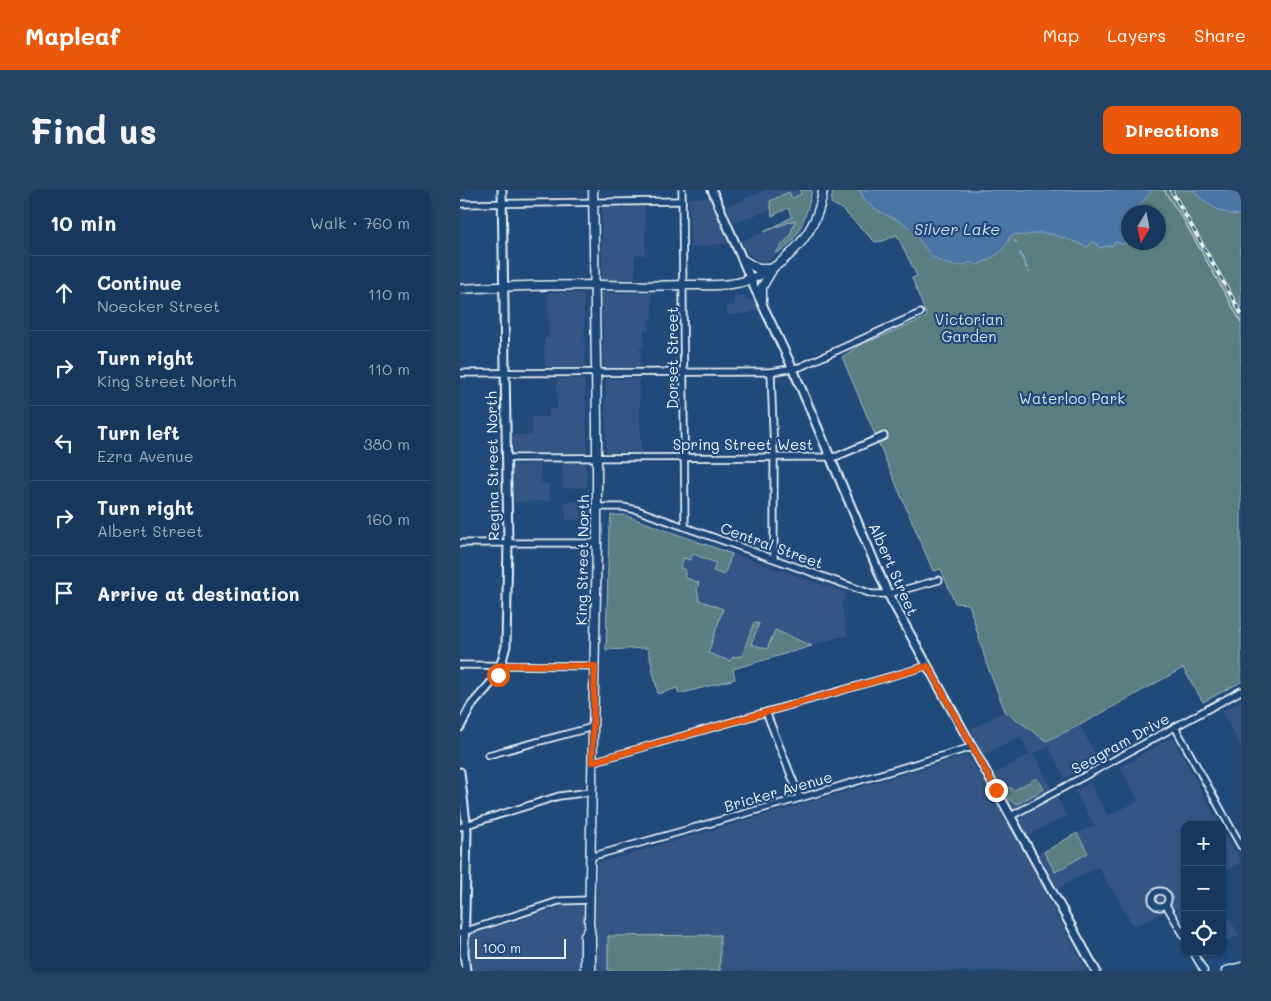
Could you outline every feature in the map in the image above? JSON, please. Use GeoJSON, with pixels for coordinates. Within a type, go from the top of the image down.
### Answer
{"type":"FeatureCollection","features":[{"type":"Feature","properties":{"kind":"main road","name":"King Street North"},"geometry":{"type":"LineString","coordinates":[[591,971],[589,900],[597,543],[593,190]]}},
{"type":"Feature","properties":{"kind":"main road"},"geometry":{"type":"LineString","coordinates":[[460,289],[503,286],[720,285],[751,279],[773,269],[802,242],[815,221],[822,201],[823,190]]}},
{"type":"Feature","properties":{"kind":"main road"},"geometry":{"type":"LineString","coordinates":[[743,260],[758,269],[773,269]]}},
{"type":"Feature","properties":{"kind":"main road"},"geometry":{"type":"LineString","coordinates":[[762,300],[762,287],[773,269]]}},
{"type":"Feature","properties":{"kind":"main road","name":"King Street North"},"geometry":{"type":"LineString","coordinates":[[585,971],[586,936],[589,930]]}},
{"type":"Feature","properties":{"kind":"main road"},"geometry":{"type":"LineString","coordinates":[[1226,971],[1241,967]]}},
{"type":"Feature","properties":{"kind":"street","name":"Regina Street North"},"geometry":{"type":"LineString","coordinates":[[460,728],[471,706],[495,680],[506,646],[508,543],[502,190]]}},
{"type":"Feature","properties":{"kind":"street","name":"Dorset Street"},"geometry":{"type":"LineString","coordinates":[[682,190],[686,527]]}},
{"type":"Feature","properties":{"kind":"street","name":"Albert Street"},"geometry":{"type":"LineString","coordinates":[[712,190],[793,369],[888,594],[1096,971]]}},
{"type":"Feature","properties":{"kind":"street"},"geometry":{"type":"LineString","coordinates":[[460,204],[682,201]]}},
{"type":"Feature","properties":{"kind":"street"},"geometry":{"type":"LineString","coordinates":[[460,373],[771,372],[793,369],[920,313]]}},
{"type":"Feature","properties":{"kind":"street"},"geometry":{"type":"LineString","coordinates":[[771,372],[774,456],[774,558]]}},
{"type":"Feature","properties":{"kind":"street","name":"Spring Street West"},"geometry":{"type":"LineString","coordinates":[[506,458],[831,457],[838,456],[884,436]]}},
{"type":"Feature","properties":{"kind":"street","name":"Central Street"},"geometry":{"type":"LineString","coordinates":[[597,507],[630,509],[686,527],[872,594],[888,594],[939,580]]}},
{"type":"Feature","properties":{"kind":"street"},"geometry":{"type":"LineString","coordinates":[[460,543],[597,543]]}},
{"type":"Feature","properties":{"kind":"street"},"geometry":{"type":"LineString","coordinates":[[460,665],[595,666]]}},
{"type":"Feature","properties":{"kind":"street"},"geometry":{"type":"LineString","coordinates":[[592,762],[928,666]]}},
{"type":"Feature","properties":{"kind":"street","name":"Seagram Drive"},"geometry":{"type":"LineString","coordinates":[[1011,816],[1241,691]]}},
{"type":"Feature","properties":{"kind":"street"},"geometry":{"type":"LineString","coordinates":[[766,712],[800,798]]}},
{"type":"Feature","properties":{"kind":"street"},"geometry":{"type":"LineString","coordinates":[[488,755],[593,727]]}},
{"type":"Feature","properties":{"kind":"street"},"geometry":{"type":"LineString","coordinates":[[1175,727],[1241,846]]}},
{"type":"Feature","properties":{"kind":"street","name":"Bricker Avenue"},"geometry":{"type":"LineString","coordinates":[[590,857],[972,747]]}},
{"type":"Feature","properties":{"kind":"street"},"geometry":{"type":"LineString","coordinates":[[460,772],[464,826],[463,932],[466,971]]}},
{"type":"Feature","properties":{"kind":"street"},"geometry":{"type":"LineString","coordinates":[[464,826],[559,796],[592,792]]}},
{"type":"Feature","properties":{"kind":"street"},"geometry":{"type":"LineString","coordinates":[[463,932],[559,901],[589,900]]}},
{"type":"Feature","properties":{"kind":"street"},"geometry":{"type":"LineString","coordinates":[[1166,904],[1181,930]]}},
{"type":"Feature","properties":{"kind":"street"},"geometry":{"type":"LineString","coordinates":[[1195,956],[1204,971]]}},
{"type":"Feature","properties":{"kind":"shaded area"},"geometry":{"type":"Polygon","coordinates":[[[765,190],[814,190],[734,224],[727,206],[765,190]]]}},
{"type":"Feature","properties":{"kind":"shaded area"},"geometry":{"type":"Polygon","coordinates":[[[689,198],[710,198],[729,243],[690,248],[689,198]]]}},
{"type":"Feature","properties":{"kind":"shaded area"},"geometry":{"type":"Polygon","coordinates":[[[602,206],[645,206],[645,255],[635,255],[635,279],[602,279],[602,206]]]}},
{"type":"Feature","properties":{"kind":"shaded area"},"geometry":{"type":"Polygon","coordinates":[[[805,217],[795,234],[782,250],[768,261],[761,262],[748,254],[741,241],[805,217]]]}},
{"type":"Feature","properties":{"kind":"shaded area"},"geometry":{"type":"Polygon","coordinates":[[[548,293],[582,293],[584,296],[585,367],[545,367],[544,338],[549,338],[548,293]]]}},
{"type":"Feature","properties":{"kind":"shaded area"},"geometry":{"type":"Polygon","coordinates":[[[602,293],[652,293],[652,319],[648,319],[649,330],[644,330],[644,348],[640,348],[641,367],[603,367],[602,293]]]}},
{"type":"Feature","properties":{"kind":"shaded area"},"geometry":{"type":"Polygon","coordinates":[[[734,297],[745,297],[754,302],[757,310],[746,314],[727,315],[727,306],[734,306],[734,297]]]}},
{"type":"Feature","properties":{"kind":"shaded area"},"geometry":{"type":"Polygon","coordinates":[[[557,379],[585,379],[587,452],[513,453],[512,435],[532,435],[532,417],[549,417],[549,409],[557,409],[557,379]]]}},
{"type":"Feature","properties":{"kind":"shaded area"},"geometry":{"type":"Polygon","coordinates":[[[606,379],[639,379],[641,452],[606,452],[606,379]]]}},
{"type":"Feature","properties":{"kind":"shaded area"},"geometry":{"type":"Polygon","coordinates":[[[562,463],[586,463],[587,487],[563,488],[562,463]]]}},
{"type":"Feature","properties":{"kind":"shaded area"},"geometry":{"type":"Polygon","coordinates":[[[540,464],[541,483],[549,484],[549,501],[514,502],[513,465],[540,464]]]}},
{"type":"Feature","properties":{"kind":"shaded area"},"geometry":{"type":"Polygon","coordinates":[[[587,501],[588,519],[566,520],[565,502],[587,501]]]}},
{"type":"Feature","properties":{"kind":"shaded area"},"geometry":{"type":"Polygon","coordinates":[[[611,515],[624,515],[846,593],[842,605],[847,635],[733,669],[735,679],[679,694],[677,688],[658,694],[648,648],[606,650],[609,527],[611,515]]]}},
{"type":"Feature","properties":{"kind":"shaded area"},"geometry":{"type":"Polygon","coordinates":[[[987,665],[1171,674],[1080,725],[1098,760],[1065,778],[1048,746],[1033,754],[1067,816],[1017,841],[1027,859],[1094,825],[1075,791],[1090,783],[1108,816],[1138,801],[1120,767],[1172,737],[1218,821],[1181,821],[1181,918],[1175,907],[1134,926],[1098,867],[1046,895],[1087,971],[460,971],[460,938],[597,896],[598,863],[968,755],[982,781],[1030,754],[1020,736],[983,755],[969,730],[1005,711],[987,665]]]}},
{"type":"Feature","properties":{"kind":"shaded area"},"geometry":{"type":"Polygon","coordinates":[[[1241,701],[1241,748],[1222,711],[1241,701]]]}},
{"type":"Feature","properties":{"kind":"shaded area"},"geometry":{"type":"Polygon","coordinates":[[[1226,836],[1241,862],[1226,871],[1226,836]]]}},
{"type":"Feature","properties":{"kind":"shaded area"},"geometry":{"type":"Polygon","coordinates":[[[1226,913],[1239,935],[1226,941],[1226,913]]]}},
{"type":"Feature","properties":{"kind":"green space"},"geometry":{"type":"Polygon","coordinates":[[[800,190],[812,190],[808,208],[800,228],[790,244],[783,250],[775,253],[790,236],[795,220],[764,232],[792,217],[788,208],[772,216],[770,201],[789,192],[792,198],[801,194],[800,190]]]}},
{"type":"Feature","properties":{"kind":"green space","name":"Waterloo Park"},"geometry":{"type":"Polygon","coordinates":[[[833,190],[1241,190],[1241,682],[1203,702],[1183,668],[1080,725],[1046,741],[1005,711],[987,665],[969,604],[955,603],[941,569],[933,571],[842,357],[858,346],[927,317],[912,278],[917,276],[897,235],[875,242],[842,209],[831,203],[833,190]]]}},
{"type":"Feature","properties":{"kind":"green space"},"geometry":{"type":"Polygon","coordinates":[[[611,515],[624,515],[732,554],[724,575],[713,571],[716,563],[693,554],[690,560],[684,558],[680,568],[686,570],[684,577],[699,583],[697,588],[699,600],[723,609],[708,653],[730,661],[733,657],[742,656],[754,622],[759,624],[751,644],[767,649],[775,630],[812,646],[733,669],[735,679],[679,694],[677,688],[658,694],[648,648],[606,650],[609,527],[611,515]]]}},
{"type":"Feature","properties":{"kind":"green space"},"geometry":{"type":"Polygon","coordinates":[[[1037,778],[1044,789],[1016,804],[1008,798],[1004,790],[1010,787],[1013,791],[1037,778]]]}},
{"type":"Feature","properties":{"kind":"green space"},"geometry":{"type":"Polygon","coordinates":[[[1077,833],[1088,853],[1055,872],[1044,852],[1077,833]]]}},
{"type":"Feature","properties":{"kind":"green space"},"geometry":{"type":"Polygon","coordinates":[[[720,935],[720,971],[608,971],[608,936],[720,935]]]}},
{"type":"Feature","properties":{"kind":"water","name":"Silver Lake"},"geometry":{"type":"Polygon","coordinates":[[[860,190],[1153,190],[1140,205],[1121,205],[1121,244],[1115,242],[1113,245],[1099,248],[1095,242],[1091,243],[1088,247],[1049,234],[1016,234],[1010,237],[1001,251],[987,261],[976,265],[971,262],[959,266],[946,264],[933,257],[907,226],[880,212],[863,197],[860,190]]]}},
{"type":"Feature","properties":{"kind":"water"},"geometry":{"type":"Polygon","coordinates":[[[1193,190],[1235,190],[1237,195],[1241,195],[1241,215],[1227,213],[1214,208],[1193,190]]]}},
{"type":"Feature","properties":{"kind":"waterway"},"geometry":{"type":"LineString","coordinates":[[1020,253],[1027,268]]}},
{"type":"Feature","properties":{"kind":"tram line"},"geometry":{"type":"LineString","coordinates":[[1164,190],[1183,219],[1241,322]]}},
{"type":"Feature","properties":{"kind":"railway"},"geometry":{"type":"LineString","coordinates":[[1171,190],[1241,313]]}},
{"type":"Feature","properties":{"kind":"route"},"geometry":{"type":"LineString","coordinates":[[498,675],[501,665],[595,666],[592,762],[928,666],[996,790]]}},
{"type":"Feature","properties":{"kind":"park label","name":"Victorian Garden"},"geometry":{"type":"Point","coordinates":[969,328]}}]}
